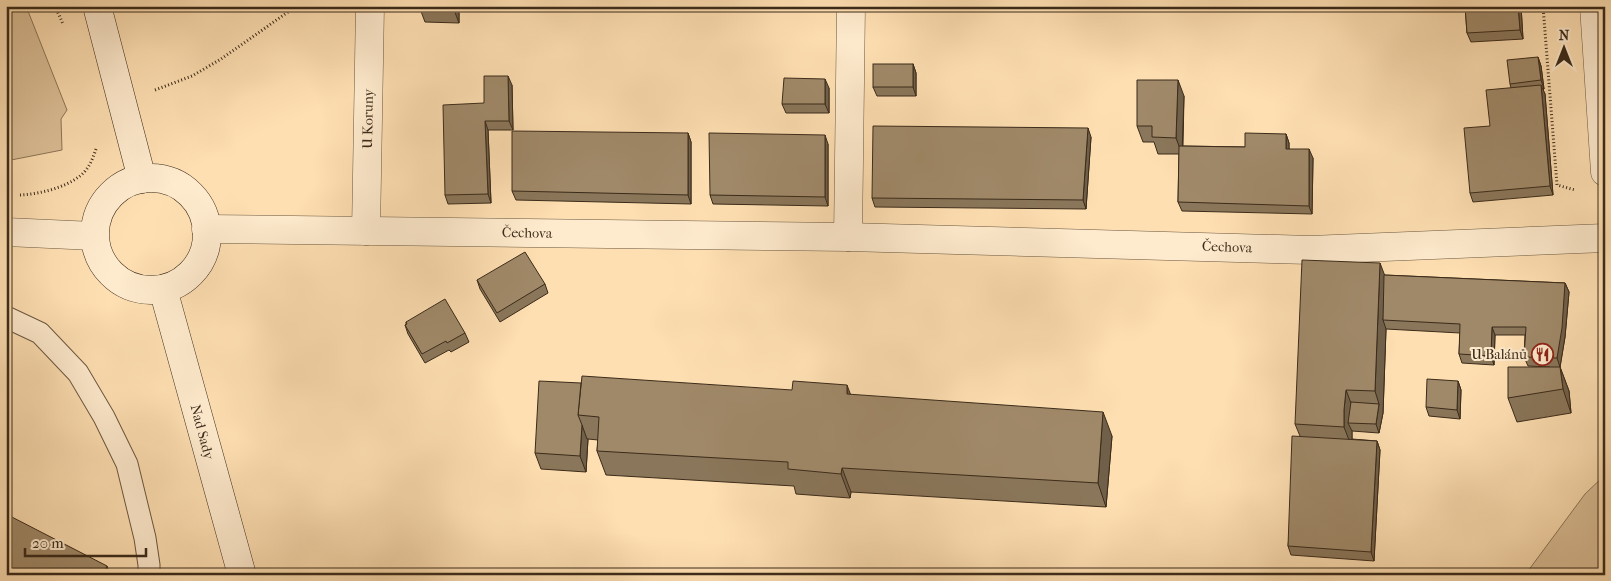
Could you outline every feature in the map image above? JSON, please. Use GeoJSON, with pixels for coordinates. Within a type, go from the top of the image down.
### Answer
{"type":"FeatureCollection","features":[{"type":"Feature","properties":{"kind":"street"},"geometry":{"type":"LineString","coordinates":[[97,6],[142,179]]}},
{"type":"Feature","properties":{"kind":"street","name":"U Koruny"},"geometry":{"type":"LineString","coordinates":[[366,231],[370,6]]}},
{"type":"Feature","properties":{"kind":"street"},"geometry":{"type":"LineString","coordinates":[[848,237],[851,6]]}},
{"type":"Feature","properties":{"kind":"street"},"geometry":{"type":"LineString","coordinates":[[1594,6],[1605,172]]}},
{"type":"Feature","properties":{"kind":"street"},"geometry":{"type":"LineString","coordinates":[[142,179],[160,179],[178,185],[192,196],[202,212],[206,229],[206,246],[200,260],[191,273],[178,283],[163,289],[147,290],[131,287],[116,279],[105,267],[98,252],[94,236],[96,220],[103,205],[113,193],[127,183],[142,179]]}},
{"type":"Feature","properties":{"kind":"street","name":"Čechova"},"geometry":{"type":"LineString","coordinates":[[206,229],[848,237],[1310,250],[1605,238]]}},
{"type":"Feature","properties":{"kind":"street"},"geometry":{"type":"LineString","coordinates":[[6,232],[94,236]]}},
{"type":"Feature","properties":{"kind":"street","name":"Nad Sady"},"geometry":{"type":"LineString","coordinates":[[163,289],[242,575]]}},
{"type":"Feature","properties":{"kind":"lane"},"geometry":{"type":"LineString","coordinates":[[6,317],[40,333],[46,339],[78,373],[104,417],[127,464],[145,538],[149,575]]}},
{"type":"Feature","properties":{"kind":"path"},"geometry":{"type":"LineString","coordinates":[[55,6],[66,30]]}},
{"type":"Feature","properties":{"kind":"path"},"geometry":{"type":"LineString","coordinates":[[149,92],[192,76],[214,63],[281,18],[294,6]]}},
{"type":"Feature","properties":{"kind":"path"},"geometry":{"type":"LineString","coordinates":[[1543,6],[1557,185],[1579,191]]}},
{"type":"Feature","properties":{"kind":"path"},"geometry":{"type":"LineString","coordinates":[[14,195],[37,194],[81,175],[91,162],[97,146]]}},
{"type":"Feature","properties":{"kind":"shaded area"},"geometry":{"type":"Polygon","coordinates":[[[6,6],[26,6],[67,110],[61,119],[62,150],[6,161],[6,6]]]}},
{"type":"Feature","properties":{"kind":"shaded area"},"geometry":{"type":"Polygon","coordinates":[[[1605,475],[1605,575],[1525,575],[1585,494],[1605,475]]]}},
{"type":"Feature","properties":{"kind":"building"},"geometry":{"type":"Polygon","coordinates":[[[1465,6],[1518,6],[1520,30],[1467,33],[1465,6]]]}},
{"type":"Feature","properties":{"kind":"building"},"geometry":{"type":"Polygon","coordinates":[[[1538,57],[1541,80],[1510,84],[1507,60],[1538,57]]]}},
{"type":"Feature","properties":{"kind":"building"},"geometry":{"type":"Polygon","coordinates":[[[873,64],[913,64],[913,87],[873,87],[873,64]]]}},
{"type":"Feature","properties":{"kind":"building"},"geometry":{"type":"Polygon","coordinates":[[[484,76],[508,76],[509,121],[485,121],[488,194],[445,195],[443,105],[484,103],[484,76]]]}},
{"type":"Feature","properties":{"kind":"building"},"geometry":{"type":"Polygon","coordinates":[[[784,78],[825,79],[825,104],[782,104],[784,78]]]}},
{"type":"Feature","properties":{"kind":"building"},"geometry":{"type":"Polygon","coordinates":[[[1137,80],[1178,80],[1176,138],[1152,137],[1152,126],[1137,126],[1137,80]]]}},
{"type":"Feature","properties":{"kind":"building"},"geometry":{"type":"Polygon","coordinates":[[[1541,85],[1550,186],[1470,193],[1464,128],[1490,126],[1486,90],[1541,85]]]}},
{"type":"Feature","properties":{"kind":"building"},"geometry":{"type":"Polygon","coordinates":[[[873,126],[1088,128],[1083,200],[872,198],[873,126]]]}},
{"type":"Feature","properties":{"kind":"building"},"geometry":{"type":"Polygon","coordinates":[[[512,131],[688,133],[688,195],[512,191],[512,131]]]}},
{"type":"Feature","properties":{"kind":"building"},"geometry":{"type":"Polygon","coordinates":[[[709,133],[825,135],[825,197],[710,195],[709,133]]]}},
{"type":"Feature","properties":{"kind":"building"},"geometry":{"type":"Polygon","coordinates":[[[1245,133],[1286,134],[1286,149],[1309,149],[1309,206],[1178,202],[1179,146],[1245,147],[1245,133]]]}},
{"type":"Feature","properties":{"kind":"building"},"geometry":{"type":"Polygon","coordinates":[[[525,252],[545,284],[497,313],[477,280],[525,252]]]}},
{"type":"Feature","properties":{"kind":"building"},"geometry":{"type":"Polygon","coordinates":[[[1302,260],[1380,263],[1375,391],[1346,390],[1344,427],[1295,424],[1302,260]]]}},
{"type":"Feature","properties":{"kind":"building"},"geometry":{"type":"Polygon","coordinates":[[[1384,275],[1565,283],[1562,328],[1557,358],[1524,357],[1526,327],[1492,327],[1491,356],[1459,354],[1460,324],[1383,320],[1384,275]]]}},
{"type":"Feature","properties":{"kind":"building"},"geometry":{"type":"Polygon","coordinates":[[[445,299],[465,333],[422,354],[405,325],[407,324],[406,322],[445,299]]]}},
{"type":"Feature","properties":{"kind":"building"},"geometry":{"type":"Polygon","coordinates":[[[1508,367],[1560,367],[1563,389],[1508,398],[1508,367]]]}},
{"type":"Feature","properties":{"kind":"building"},"geometry":{"type":"Polygon","coordinates":[[[582,376],[792,390],[793,381],[847,385],[847,394],[1103,412],[1098,483],[842,468],[841,474],[788,469],[788,462],[597,451],[599,417],[578,415],[582,376]]]}},
{"type":"Feature","properties":{"kind":"building"},"geometry":{"type":"Polygon","coordinates":[[[1427,379],[1458,381],[1457,410],[1426,407],[1427,379]]]}},
{"type":"Feature","properties":{"kind":"building"},"geometry":{"type":"Polygon","coordinates":[[[539,381],[581,383],[578,415],[582,425],[580,456],[535,453],[539,381]]]}},
{"type":"Feature","properties":{"kind":"building"},"geometry":{"type":"Polygon","coordinates":[[[1351,402],[1379,404],[1376,424],[1348,423],[1351,402]]]}},
{"type":"Feature","properties":{"kind":"building"},"geometry":{"type":"Polygon","coordinates":[[[1292,436],[1377,441],[1371,552],[1288,546],[1292,436]]]}},
{"type":"Feature","properties":{"kind":"building"},"geometry":{"type":"Polygon","coordinates":[[[6,514],[107,566],[103,575],[6,575],[6,514]]]}},
{"type":"Feature","properties":{"kind":"place","name":"U Balánů"},"geometry":{"type":"Point","coordinates":[1543,354]}}]}
